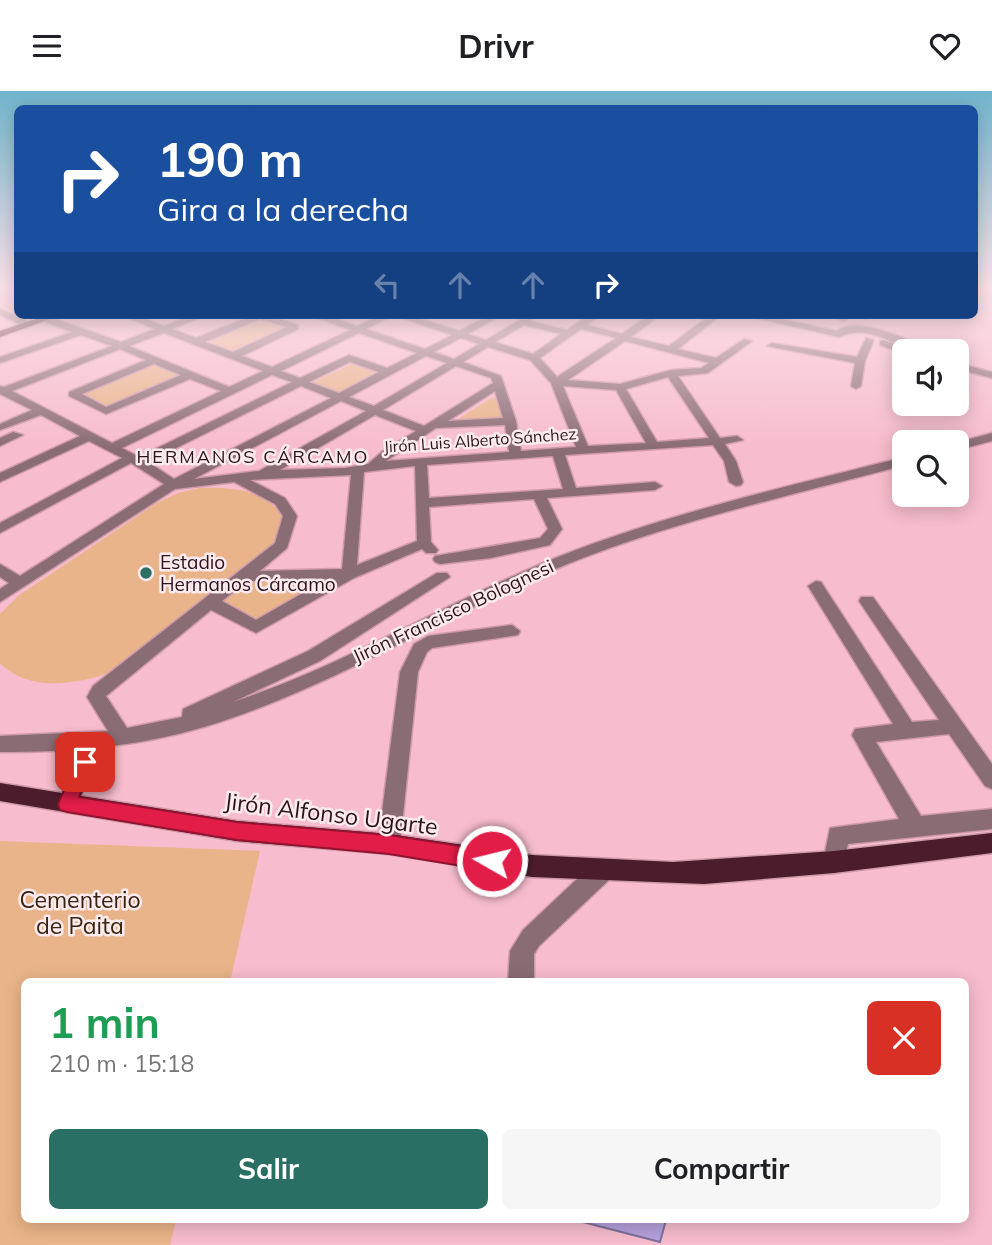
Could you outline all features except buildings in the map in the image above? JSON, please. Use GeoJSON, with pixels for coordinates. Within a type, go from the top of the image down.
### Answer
{"type":"FeatureCollection","features":[{"type":"Feature","properties":{"kind":"main road"},"geometry":{"type":"LineString","coordinates":[[67,804],[94,741]]}},
{"type":"Feature","properties":{"kind":"main road","name":"Jirón Alfonso Ugarte"},"geometry":{"type":"LineString","coordinates":[[0,792],[237,831],[389,844],[520,864],[603,870],[704,873],[834,862],[992,843]]}},
{"type":"Feature","properties":{"kind":"street"},"geometry":{"type":"LineString","coordinates":[[0,360],[58,340]]}},
{"type":"Feature","properties":{"kind":"street"},"geometry":{"type":"LineString","coordinates":[[105,340],[229,391]]}},
{"type":"Feature","properties":{"kind":"street"},"geometry":{"type":"LineString","coordinates":[[1,389],[131,340]]}},
{"type":"Feature","properties":{"kind":"street"},"geometry":{"type":"LineString","coordinates":[[190,340],[374,411],[429,427],[510,421]]}},
{"type":"Feature","properties":{"kind":"street"},"geometry":{"type":"LineString","coordinates":[[195,342],[200,340]]}},
{"type":"Feature","properties":{"kind":"street"},"geometry":{"type":"LineString","coordinates":[[233,356],[268,340]]}},
{"type":"Feature","properties":{"kind":"street"},"geometry":{"type":"LineString","coordinates":[[112,448],[335,340]]}},
{"type":"Feature","properties":{"kind":"street"},"geometry":{"type":"LineString","coordinates":[[393,340],[496,376],[510,421],[516,455]]}},
{"type":"Feature","properties":{"kind":"street"},"geometry":{"type":"LineString","coordinates":[[0,597],[153,495],[451,340]]}},
{"type":"Feature","properties":{"kind":"street"},"geometry":{"type":"LineString","coordinates":[[482,340],[534,358],[556,382],[583,450]]}},
{"type":"Feature","properties":{"kind":"street"},"geometry":{"type":"LineString","coordinates":[[258,475],[292,460],[492,340]]}},
{"type":"Feature","properties":{"kind":"street"},"geometry":{"type":"LineString","coordinates":[[534,358],[558,340]]}},
{"type":"Feature","properties":{"kind":"street"},"geometry":{"type":"LineString","coordinates":[[556,382],[621,340]]}},
{"type":"Feature","properties":{"kind":"street"},"geometry":{"type":"LineString","coordinates":[[631,340],[718,362]]}},
{"type":"Feature","properties":{"kind":"street"},"geometry":{"type":"LineString","coordinates":[[670,350],[683,340]]}},
{"type":"Feature","properties":{"kind":"street"},"geometry":{"type":"LineString","coordinates":[[856,386],[860,361],[869,340],[892,346]]}},
{"type":"Feature","properties":{"kind":"street"},"geometry":{"type":"LineString","coordinates":[[556,382],[620,387],[670,373],[704,371],[747,341]]}},
{"type":"Feature","properties":{"kind":"street"},"geometry":{"type":"LineString","coordinates":[[772,346],[860,361]]}},
{"type":"Feature","properties":{"kind":"street"},"geometry":{"type":"LineString","coordinates":[[0,529],[135,460],[349,358],[388,372]]}},
{"type":"Feature","properties":{"kind":"street"},"geometry":{"type":"LineString","coordinates":[[154,360],[73,394],[70,410],[90,436],[174,485]]}},
{"type":"Feature","properties":{"kind":"street"},"geometry":{"type":"LineString","coordinates":[[969,369],[992,375]]}},
{"type":"Feature","properties":{"kind":"street"},"geometry":{"type":"LineString","coordinates":[[670,373],[730,461],[736,482]]}},
{"type":"Feature","properties":{"kind":"street"},"geometry":{"type":"LineString","coordinates":[[1,426],[40,411],[106,411],[190,375]]}},
{"type":"Feature","properties":{"kind":"street"},"geometry":{"type":"LineString","coordinates":[[374,466],[429,427],[500,383]]}},
{"type":"Feature","properties":{"kind":"street"},"geometry":{"type":"LineString","coordinates":[[620,387],[653,445]]}},
{"type":"Feature","properties":{"kind":"street"},"geometry":{"type":"LineString","coordinates":[[1,389],[40,411]]}},
{"type":"Feature","properties":{"kind":"street"},"geometry":{"type":"LineString","coordinates":[[0,442],[17,435],[1,426]]}},
{"type":"Feature","properties":{"kind":"street"},"geometry":{"type":"LineString","coordinates":[[0,478],[90,436]]}},
{"type":"Feature","properties":{"kind":"street"},"geometry":{"type":"LineString","coordinates":[[969,443],[992,436]]}},
{"type":"Feature","properties":{"kind":"street","name":"Jirón Luis Alberto Sánchez"},"geometry":{"type":"LineString","coordinates":[[174,485],[258,475],[311,474],[421,462],[737,440]]}},
{"type":"Feature","properties":{"kind":"street"},"geometry":{"type":"LineString","coordinates":[[558,452],[571,492]]}},
{"type":"Feature","properties":{"kind":"street"},"geometry":{"type":"LineString","coordinates":[[292,460],[311,474]]}},
{"type":"Feature","properties":{"kind":"street"},"geometry":{"type":"LineString","coordinates":[[421,462],[424,543],[444,569]]}},
{"type":"Feature","properties":{"kind":"street","name":"Jirón Francisco Bolognesi"},"geometry":{"type":"LineString","coordinates":[[0,744],[94,741],[214,716],[293,687],[562,561],[623,538],[892,465]]}},
{"type":"Feature","properties":{"kind":"street"},"geometry":{"type":"LineString","coordinates":[[349,574],[358,470]]}},
{"type":"Feature","properties":{"kind":"street"},"geometry":{"type":"LineString","coordinates":[[267,493],[276,476]]}},
{"type":"Feature","properties":{"kind":"street"},"geometry":{"type":"LineString","coordinates":[[116,738],[118,727],[96,697],[99,691],[278,550],[288,532],[290,516],[280,501],[234,478]]}},
{"type":"Feature","properties":{"kind":"street"},"geometry":{"type":"LineString","coordinates":[[423,503],[655,486]]}},
{"type":"Feature","properties":{"kind":"street"},"geometry":{"type":"LineString","coordinates":[[166,728],[314,656],[444,569],[491,553],[545,542],[555,529],[539,496]]}},
{"type":"Feature","properties":{"kind":"street"},"geometry":{"type":"LineString","coordinates":[[212,603],[256,627],[349,574],[424,543]]}},
{"type":"Feature","properties":{"kind":"street"},"geometry":{"type":"LineString","coordinates":[[0,569],[19,583]]}},
{"type":"Feature","properties":{"kind":"street"},"geometry":{"type":"LineString","coordinates":[[245,576],[349,574]]}},
{"type":"Feature","properties":{"kind":"street"},"geometry":{"type":"LineString","coordinates":[[816,586],[907,731]]}},
{"type":"Feature","properties":{"kind":"street"},"geometry":{"type":"LineString","coordinates":[[867,601],[992,780]]}},
{"type":"Feature","properties":{"kind":"street"},"geometry":{"type":"LineString","coordinates":[[389,844],[410,672],[420,648],[435,639],[512,631]]}},
{"type":"Feature","properties":{"kind":"street"},"geometry":{"type":"LineString","coordinates":[[914,825],[862,735],[954,726]]}},
{"type":"Feature","properties":{"kind":"street"},"geometry":{"type":"LineString","coordinates":[[834,862],[838,835],[992,819]]}},
{"type":"Feature","properties":{"kind":"street"},"geometry":{"type":"LineString","coordinates":[[521,978],[522,951],[531,938],[603,870]]}},
{"type":"Feature","properties":{"kind":"green space"},"geometry":{"type":"Polygon","coordinates":[[[210,340],[264,340],[232,355],[201,344],[210,340]]]}},
{"type":"Feature","properties":{"kind":"green space"},"geometry":{"type":"Polygon","coordinates":[[[153,363],[183,377],[108,408],[80,395],[153,363]]]}},
{"type":"Feature","properties":{"kind":"green space"},"geometry":{"type":"Polygon","coordinates":[[[352,364],[381,375],[340,395],[311,383],[352,364]]]}},
{"type":"Feature","properties":{"kind":"green space"},"geometry":{"type":"Polygon","coordinates":[[[491,398],[496,398],[503,418],[455,421],[491,398]]]}},
{"type":"Feature","properties":{"kind":"green space","name":"Estadio Hermanos Cárcamo"},"geometry":{"type":"Polygon","coordinates":[[[200,488],[235,489],[257,495],[267,501],[283,518],[275,544],[112,672],[84,680],[39,682],[25,679],[0,663],[0,614],[18,596],[157,503],[178,493],[200,488]]]}},
{"type":"Feature","properties":{"kind":"green space"},"geometry":{"type":"Polygon","coordinates":[[[332,580],[260,620],[222,603],[248,582],[332,580]]]}},
{"type":"Feature","properties":{"kind":"green space","name":"Cementerio de Paita"},"geometry":{"type":"Polygon","coordinates":[[[0,841],[260,851],[231,978],[21,978],[21,1223],[175,1223],[170,1245],[0,1245],[0,841]]]}},
{"type":"Feature","properties":{"kind":"place","name":"Estadio Hermanos Cárcamo"},"geometry":{"type":"Point","coordinates":[146,573]}},
{"type":"Feature","properties":{"kind":"district","name":"HERMANOS CÁRCAMO"},"geometry":{"type":"Point","coordinates":[253,457]}},
{"type":"Feature","properties":{"kind":"route"},"geometry":{"type":"LineString","coordinates":[[85,762],[67,804],[237,831],[389,844],[492,861]]}}]}
